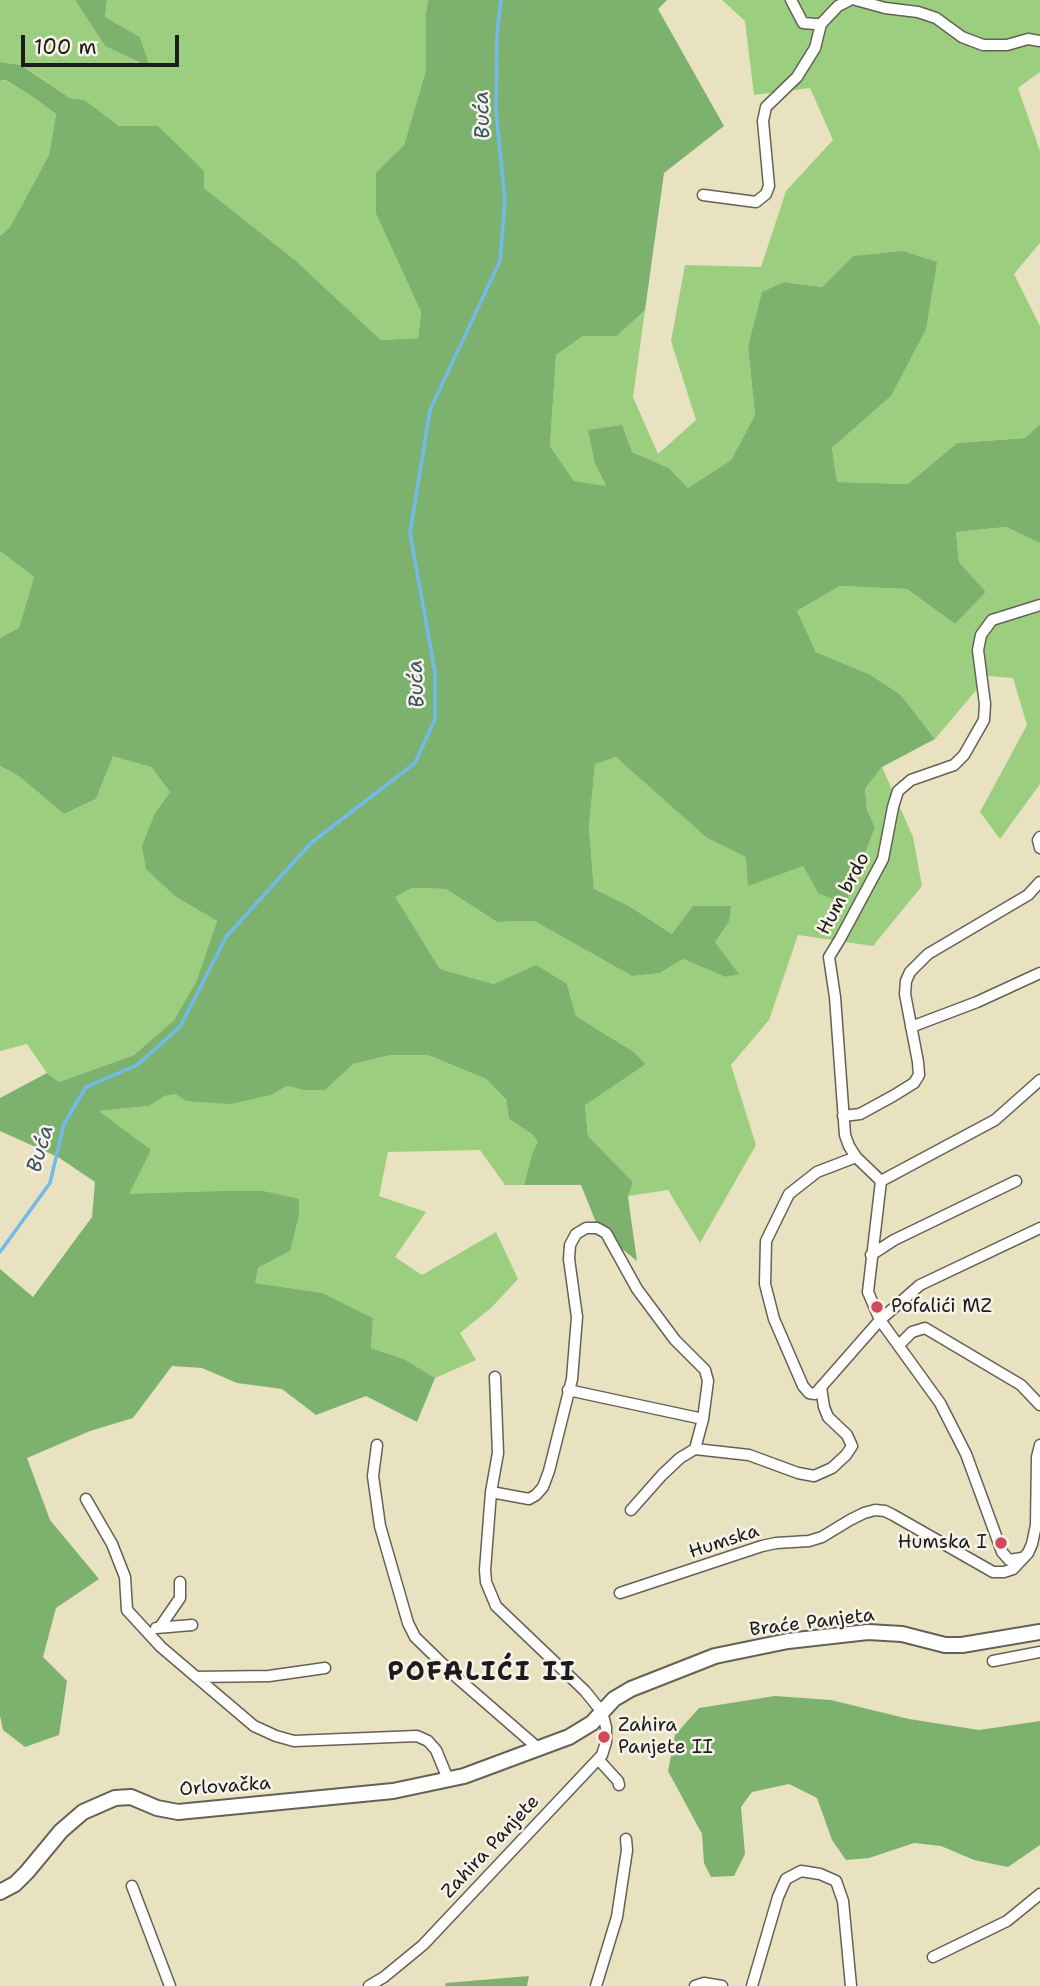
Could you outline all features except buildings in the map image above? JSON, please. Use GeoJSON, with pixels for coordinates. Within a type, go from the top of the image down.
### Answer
{"type":"FeatureCollection","features":[{"type":"Feature","properties":{"kind":"street"},"geometry":{"type":"LineString","coordinates":[[791,0],[803,23],[821,24]]}},
{"type":"Feature","properties":{"kind":"street"},"geometry":{"type":"LineString","coordinates":[[703,195],[756,201],[766,194],[769,186],[763,121],[766,107],[797,77],[815,48],[821,24],[838,6],[850,0]]}},
{"type":"Feature","properties":{"kind":"street"},"geometry":{"type":"LineString","coordinates":[[856,0],[936,18],[962,37],[983,45],[1007,45],[1028,39],[1040,41]]}},
{"type":"Feature","properties":{"kind":"street","name":"Hum brdo"},"geometry":{"type":"LineString","coordinates":[[881,1181],[856,1157],[845,1135],[835,998],[829,957],[883,859],[898,791],[911,780],[954,765],[964,755],[984,720],[985,704],[978,650],[981,635],[992,620],[1040,604]]}},
{"type":"Feature","properties":{"kind":"street"},"geometry":{"type":"LineString","coordinates":[[1040,837],[1040,848]]}},
{"type":"Feature","properties":{"kind":"street"},"geometry":{"type":"LineString","coordinates":[[844,1115],[860,1114],[914,1083],[919,1075],[905,994],[910,972],[928,954],[1028,895],[1040,882]]}},
{"type":"Feature","properties":{"kind":"street"},"geometry":{"type":"LineString","coordinates":[[911,1027],[977,1002],[1040,973]]}},
{"type":"Feature","properties":{"kind":"street"},"geometry":{"type":"LineString","coordinates":[[1040,1080],[995,1120],[881,1181],[868,1292],[880,1320],[940,1403],[966,1454],[1002,1552],[1009,1560],[1022,1558],[1028,1553],[1037,1525],[1037,1457],[1040,1445]]}},
{"type":"Feature","properties":{"kind":"street"},"geometry":{"type":"LineString","coordinates":[[856,1157],[817,1172],[789,1194],[765,1241],[765,1283],[774,1319],[803,1386],[809,1393],[815,1394],[880,1320],[920,1284],[1040,1228]]}},
{"type":"Feature","properties":{"kind":"street"},"geometry":{"type":"LineString","coordinates":[[871,1255],[894,1240],[1016,1181]]}},
{"type":"Feature","properties":{"kind":"street"},"geometry":{"type":"LineString","coordinates":[[491,1492],[529,1499],[543,1487],[549,1471],[572,1379],[577,1317],[569,1245],[576,1234],[586,1228],[597,1228],[606,1233],[637,1289],[675,1340],[705,1370],[708,1381],[703,1419],[695,1449]]}},
{"type":"Feature","properties":{"kind":"street"},"geometry":{"type":"LineString","coordinates":[[899,1345],[912,1332],[926,1328],[1021,1385],[1040,1405]]}},
{"type":"Feature","properties":{"kind":"street"},"geometry":{"type":"LineString","coordinates":[[495,1377],[498,1453],[491,1492],[486,1582],[496,1606],[585,1691],[602,1712]]}},
{"type":"Feature","properties":{"kind":"street"},"geometry":{"type":"LineString","coordinates":[[631,1510],[662,1475],[680,1458],[695,1449],[749,1455],[814,1476],[832,1468],[852,1446],[847,1435],[828,1417],[821,1387]]}},
{"type":"Feature","properties":{"kind":"street"},"geometry":{"type":"LineString","coordinates":[[568,1390],[703,1419]]}},
{"type":"Feature","properties":{"kind":"street"},"geometry":{"type":"LineString","coordinates":[[377,1445],[373,1476],[380,1526],[408,1623],[415,1637],[538,1748]]}},
{"type":"Feature","properties":{"kind":"street"},"geometry":{"type":"LineString","coordinates":[[86,1499],[112,1544],[125,1577],[127,1610],[161,1647],[254,1726],[276,1737],[294,1741],[417,1736],[428,1741],[436,1750],[448,1780]]}},
{"type":"Feature","properties":{"kind":"street","name":"Humska"},"geometry":{"type":"LineString","coordinates":[[620,1593],[762,1546],[822,1537],[849,1520],[875,1510],[893,1515],[993,1572],[1013,1569],[1022,1558]]}},
{"type":"Feature","properties":{"kind":"street"},"geometry":{"type":"LineString","coordinates":[[160,1627],[180,1598],[180,1582]]}},
{"type":"Feature","properties":{"kind":"street"},"geometry":{"type":"LineString","coordinates":[[145,1629],[192,1625]]}},
{"type":"Feature","properties":{"kind":"street","name":"Braće Panjeta"},"geometry":{"type":"LineString","coordinates":[[602,1712],[614,1699],[666,1674],[715,1656],[788,1641],[868,1632],[902,1634],[945,1645],[962,1645],[1040,1632]]}},
{"type":"Feature","properties":{"kind":"street"},"geometry":{"type":"LineString","coordinates":[[993,1661],[1040,1652]]}},
{"type":"Feature","properties":{"kind":"street"},"geometry":{"type":"LineString","coordinates":[[196,1677],[269,1676],[326,1668]]}},
{"type":"Feature","properties":{"kind":"street","name":"Orlovačka"},"geometry":{"type":"LineString","coordinates":[[0,1892],[21,1878],[61,1830],[83,1812],[115,1798],[131,1797],[156,1808],[178,1812],[393,1791],[464,1776],[569,1737],[592,1723],[602,1712]]}},
{"type":"Feature","properties":{"kind":"street","name":"Zahira Panjete"},"geometry":{"type":"LineString","coordinates":[[369,1986],[422,1945],[602,1755],[606,1742],[606,1727],[602,1712]]}},
{"type":"Feature","properties":{"kind":"street"},"geometry":{"type":"LineString","coordinates":[[598,1759],[619,1785]]}},
{"type":"Feature","properties":{"kind":"street"},"geometry":{"type":"LineString","coordinates":[[596,1986],[617,1917],[627,1850],[626,1839]]}},
{"type":"Feature","properties":{"kind":"street"},"geometry":{"type":"LineString","coordinates":[[752,1986],[778,1897],[786,1880],[801,1871],[820,1874],[836,1881],[843,1901],[851,1986]]}},
{"type":"Feature","properties":{"kind":"street"},"geometry":{"type":"LineString","coordinates":[[132,1886],[170,1986]]}},
{"type":"Feature","properties":{"kind":"street"},"geometry":{"type":"LineString","coordinates":[[933,1957],[1000,1925],[1040,1895]]}},
{"type":"Feature","properties":{"kind":"street"},"geometry":{"type":"LineString","coordinates":[[695,1986],[704,1983],[722,1986]]}},
{"type":"Feature","properties":{"kind":"green space"},"geometry":{"type":"Polygon","coordinates":[[[0,0],[75,0],[105,46],[149,68],[140,37],[105,17],[107,0],[428,0],[426,70],[404,145],[376,174],[376,214],[421,312],[418,338],[381,340],[295,260],[204,188],[158,126],[119,126],[85,100],[70,98],[22,65],[0,62],[0,0]]]}},
{"type":"Feature","properties":{"kind":"green space"},"geometry":{"type":"Polygon","coordinates":[[[75,0],[107,0],[105,17],[140,37],[150,68],[105,46],[75,0]]]}},
{"type":"Feature","properties":{"kind":"green space"},"geometry":{"type":"Polygon","coordinates":[[[428,0],[667,0],[658,9],[724,126],[664,173],[645,310],[617,336],[583,336],[556,355],[550,446],[574,481],[606,486],[595,464],[588,430],[622,425],[632,452],[669,468],[688,488],[731,460],[755,415],[748,347],[762,292],[784,282],[822,287],[853,256],[903,251],[937,262],[926,329],[891,396],[832,448],[837,482],[908,484],[957,443],[1025,438],[1040,424],[1040,543],[1006,527],[956,532],[959,562],[986,592],[955,624],[907,589],[840,586],[797,611],[816,652],[869,674],[901,695],[935,739],[882,767],[865,789],[867,810],[875,827],[845,904],[818,893],[803,866],[748,886],[746,857],[707,838],[616,757],[595,764],[589,827],[594,889],[629,906],[672,934],[693,906],[731,906],[729,922],[715,942],[739,974],[725,977],[683,959],[660,973],[632,976],[534,921],[497,922],[446,889],[412,888],[395,897],[440,969],[494,984],[536,965],[567,984],[576,1016],[634,1052],[646,1064],[585,1105],[588,1136],[633,1182],[628,1197],[637,1261],[599,1230],[581,1185],[524,1185],[538,1142],[533,1135],[509,1119],[506,1100],[486,1079],[428,1055],[391,1055],[353,1064],[325,1090],[303,1090],[287,1086],[271,1095],[230,1104],[186,1101],[176,1094],[165,1096],[149,1106],[99,1111],[151,1150],[129,1194],[263,1191],[299,1199],[299,1215],[290,1251],[258,1268],[255,1283],[323,1293],[373,1318],[371,1348],[404,1359],[435,1378],[417,1422],[366,1396],[316,1415],[282,1389],[237,1383],[202,1368],[172,1366],[133,1418],[90,1431],[27,1458],[50,1520],[99,1579],[56,1608],[43,1657],[67,1681],[59,1735],[25,1747],[3,1730],[0,1716],[0,1269],[33,1297],[92,1217],[95,1182],[58,1157],[0,1131],[0,1098],[47,1073],[59,1082],[134,1055],[174,1020],[196,982],[217,921],[176,897],[146,869],[142,846],[155,813],[170,792],[151,767],[113,756],[96,799],[64,814],[20,777],[0,766],[0,638],[19,628],[34,577],[0,551],[0,236],[10,227],[49,155],[56,114],[5,80],[0,80],[0,62],[21,65],[70,98],[85,100],[119,126],[158,126],[204,171],[204,188],[295,260],[381,340],[418,338],[421,312],[376,214],[376,173],[404,145],[426,70],[428,0]]]}},
{"type":"Feature","properties":{"kind":"green space"},"geometry":{"type":"Polygon","coordinates":[[[722,0],[1040,0],[1040,72],[1018,88],[1040,151],[1040,243],[1014,274],[1040,326],[1040,424],[1025,438],[957,443],[908,484],[837,482],[832,448],[891,396],[853,256],[822,287],[784,282],[748,347],[755,415],[731,460],[688,488],[669,468],[632,452],[595,464],[606,487],[574,481],[550,446],[556,355],[583,336],[617,336],[645,310],[633,397],[658,454],[696,420],[671,341],[685,265],[761,267],[786,191],[833,140],[810,88],[754,95],[745,21],[722,0]]]}},
{"type":"Feature","properties":{"kind":"green space"},"geometry":{"type":"Polygon","coordinates":[[[0,80],[33,97],[56,114],[49,155],[10,227],[0,236],[0,80]]]}},
{"type":"Feature","properties":{"kind":"green space"},"geometry":{"type":"Polygon","coordinates":[[[1006,527],[1040,543],[1040,784],[1000,839],[980,812],[1027,725],[1013,678],[988,676],[935,739],[901,695],[869,674],[816,652],[797,611],[840,586],[907,589],[955,624],[986,592],[959,562],[956,532],[1006,527]]]}},
{"type":"Feature","properties":{"kind":"green space"},"geometry":{"type":"Polygon","coordinates":[[[0,551],[34,577],[19,629],[0,638],[0,551]]]}},
{"type":"Feature","properties":{"kind":"green space"},"geometry":{"type":"Polygon","coordinates":[[[113,755],[151,767],[170,792],[155,813],[176,897],[217,921],[196,982],[174,1020],[134,1055],[59,1082],[47,1073],[27,1044],[0,1051],[0,766],[20,777],[64,814],[96,799],[113,755]]]}},
{"type":"Feature","properties":{"kind":"green space"},"geometry":{"type":"Polygon","coordinates":[[[617,757],[707,838],[747,857],[803,866],[818,893],[875,827],[867,810],[865,789],[882,767],[913,837],[922,886],[873,946],[798,935],[769,1020],[731,1065],[756,1145],[700,1243],[668,1190],[628,1196],[633,1182],[588,1136],[585,1104],[646,1064],[634,1052],[576,1016],[567,984],[494,984],[440,969],[394,897],[412,888],[446,889],[497,922],[534,921],[632,976],[660,973],[683,959],[725,977],[738,973],[715,942],[729,922],[672,934],[629,906],[594,890],[589,827],[595,763],[617,757]]]}},
{"type":"Feature","properties":{"kind":"green space"},"geometry":{"type":"Polygon","coordinates":[[[391,1055],[428,1055],[486,1079],[506,1101],[509,1119],[539,1142],[532,1154],[524,1185],[505,1185],[480,1150],[388,1152],[379,1196],[426,1212],[395,1257],[422,1275],[496,1232],[518,1279],[491,1308],[460,1333],[476,1360],[435,1378],[404,1359],[371,1348],[373,1318],[323,1293],[254,1283],[258,1268],[290,1251],[166,1194],[129,1194],[98,1111],[149,1106],[165,1096],[176,1094],[271,1095],[287,1086],[303,1090],[324,1090],[353,1064],[391,1055]]]}},
{"type":"Feature","properties":{"kind":"green space"},"geometry":{"type":"Polygon","coordinates":[[[775,1696],[831,1700],[909,1719],[979,1730],[1040,1721],[1040,1845],[1008,1867],[974,1860],[941,1846],[914,1843],[869,1858],[846,1860],[832,1840],[817,1798],[789,1784],[752,1792],[741,1807],[745,1854],[734,1876],[711,1877],[704,1863],[702,1834],[668,1771],[675,1735],[699,1708],[775,1696]]]}},
{"type":"Feature","properties":{"kind":"green space"},"geometry":{"type":"Polygon","coordinates":[[[529,1976],[527,1986],[445,1986],[446,1983],[529,1976]]]}},
{"type":"Feature","properties":{"kind":"waterway","name":"Buća"},"geometry":{"type":"LineString","coordinates":[[0,1252],[50,1183],[64,1124],[86,1087],[137,1065],[180,1027],[226,937],[311,843],[415,763],[435,719],[435,672],[410,533],[430,410],[500,261],[505,201],[496,111],[497,34],[501,0]]}},
{"type":"Feature","properties":{"kind":"place","name":"Pofalići MZ"},"geometry":{"type":"Point","coordinates":[877,1307]}},
{"type":"Feature","properties":{"kind":"place","name":"Humska I"},"geometry":{"type":"Point","coordinates":[1001,1543]}},
{"type":"Feature","properties":{"kind":"place","name":"Zahira Panjete II"},"geometry":{"type":"Point","coordinates":[604,1737]}},
{"type":"Feature","properties":{"kind":"district","name":"POFALIĆI II"},"geometry":{"type":"Point","coordinates":[482,1673]}}]}
